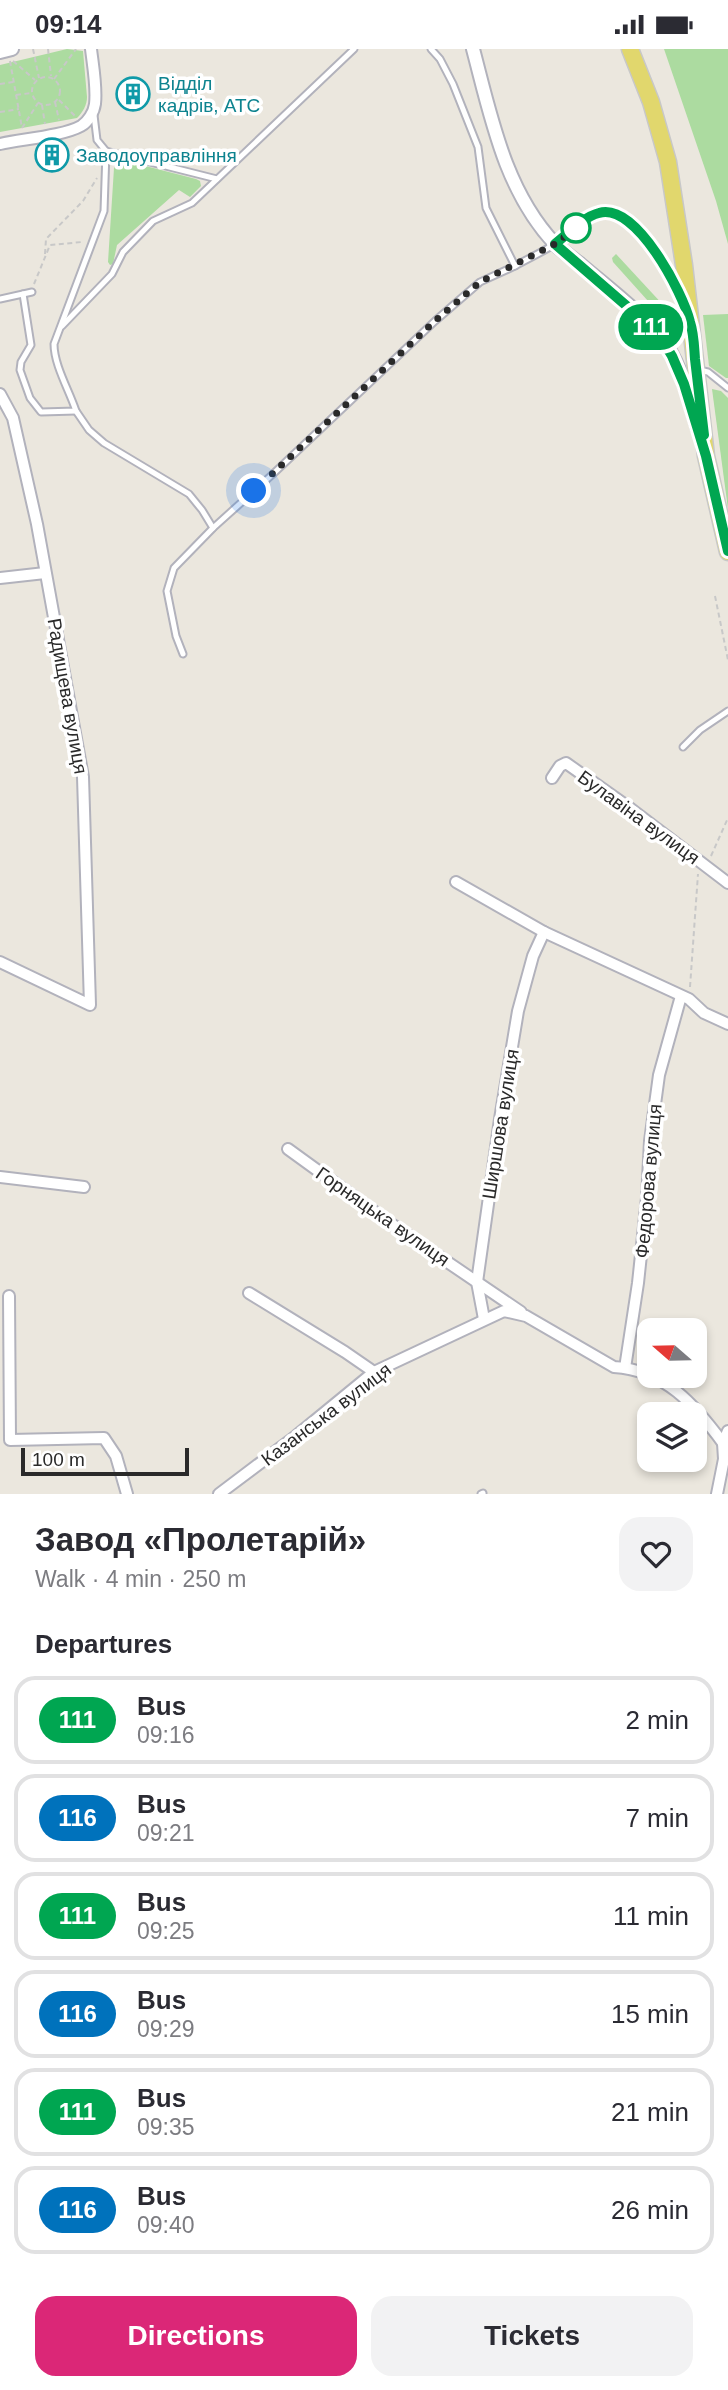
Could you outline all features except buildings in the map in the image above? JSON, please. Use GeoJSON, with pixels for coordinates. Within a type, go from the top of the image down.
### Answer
{"type":"FeatureCollection","features":[{"type":"Feature","properties":{"kind":"main road"},"geometry":{"type":"LineString","coordinates":[[630,49],[651,102],[668,162],[684,265],[706,456],[728,552]]}},
{"type":"Feature","properties":{"kind":"street"},"geometry":{"type":"LineString","coordinates":[[0,51],[12,49]]}},
{"type":"Feature","properties":{"kind":"street"},"geometry":{"type":"LineString","coordinates":[[0,143],[81,126],[94,111],[96,101],[91,49]]}},
{"type":"Feature","properties":{"kind":"street"},"geometry":{"type":"LineString","coordinates":[[473,49],[497,139],[511,178],[555,244],[658,333],[684,384],[706,456]]}},
{"type":"Feature","properties":{"kind":"street","name":"Радищева вулиця"},"geometry":{"type":"LineString","coordinates":[[0,394],[13,418],[37,524],[83,777],[90,1005],[0,962]]}},
{"type":"Feature","properties":{"kind":"street"},"geometry":{"type":"LineString","coordinates":[[0,578],[46,573]]}},
{"type":"Feature","properties":{"kind":"street","name":"Булавіна вулиця"},"geometry":{"type":"LineString","coordinates":[[552,778],[560,766],[566,763],[728,883]]}},
{"type":"Feature","properties":{"kind":"street"},"geometry":{"type":"LineString","coordinates":[[456,882],[544,932],[685,997],[704,1013],[728,1024]]}},
{"type":"Feature","properties":{"kind":"street","name":"Ширшова вулиця"},"geometry":{"type":"LineString","coordinates":[[484,1319],[477,1282],[500,1119],[518,1011],[533,956],[544,932]]}},
{"type":"Feature","properties":{"kind":"street","name":"Федорова вулиця"},"geometry":{"type":"LineString","coordinates":[[625,1367],[638,1283],[650,1141],[659,1075],[685,997]]}},
{"type":"Feature","properties":{"kind":"street","name":"Горняцька вулиця"},"geometry":{"type":"LineString","coordinates":[[288,1149],[526,1316]]}},
{"type":"Feature","properties":{"kind":"street"},"geometry":{"type":"LineString","coordinates":[[0,1177],[84,1187]]}},
{"type":"Feature","properties":{"kind":"street"},"geometry":{"type":"LineString","coordinates":[[249,1293],[374,1372]]}},
{"type":"Feature","properties":{"kind":"street"},"geometry":{"type":"LineString","coordinates":[[9,1296],[10,1440],[104,1438],[116,1455],[127,1494]]}},
{"type":"Feature","properties":{"kind":"street","name":"Казанська вулиця"},"geometry":{"type":"LineString","coordinates":[[219,1494],[374,1372],[504,1311],[526,1316],[614,1367],[625,1367],[662,1380],[682,1393],[723,1443]]}},
{"type":"Feature","properties":{"kind":"street"},"geometry":{"type":"LineString","coordinates":[[717,1494],[726,1461],[723,1443],[728,1431]]}},
{"type":"Feature","properties":{"kind":"lane"},"geometry":{"type":"LineString","coordinates":[[58,329],[112,274],[123,252],[153,221],[192,204],[354,49]]}},
{"type":"Feature","properties":{"kind":"lane"},"geometry":{"type":"LineString","coordinates":[[431,49],[440,59],[453,83],[478,147],[486,208],[515,266]]}},
{"type":"Feature","properties":{"kind":"lane"},"geometry":{"type":"LineString","coordinates":[[94,111],[97,140],[106,151],[216,180]]}},
{"type":"Feature","properties":{"kind":"lane"},"geometry":{"type":"LineString","coordinates":[[106,151],[104,211],[58,329],[54,344],[55,361],[67,384],[76,411],[89,431],[189,495],[213,528]]}},
{"type":"Feature","properties":{"kind":"lane"},"geometry":{"type":"LineString","coordinates":[[183,654],[176,636],[167,590],[174,568],[213,528],[480,282],[555,244],[601,212],[619,214],[639,230],[668,272],[691,323]]}},
{"type":"Feature","properties":{"kind":"lane"},"geometry":{"type":"LineString","coordinates":[[0,299],[32,292]]}},
{"type":"Feature","properties":{"kind":"lane"},"geometry":{"type":"LineString","coordinates":[[23,294],[31,345],[21,362],[20,370],[30,398],[41,412],[76,411]]}},
{"type":"Feature","properties":{"kind":"lane"},"geometry":{"type":"LineString","coordinates":[[696,369],[708,372],[728,388]]}},
{"type":"Feature","properties":{"kind":"lane"},"geometry":{"type":"LineString","coordinates":[[683,747],[728,711]]}},
{"type":"Feature","properties":{"kind":"path"},"geometry":{"type":"LineString","coordinates":[[32,93],[37,80],[33,49]]}},
{"type":"Feature","properties":{"kind":"path"},"geometry":{"type":"LineString","coordinates":[[40,103],[54,102],[61,90],[53,78],[48,49]]}},
{"type":"Feature","properties":{"kind":"path"},"geometry":{"type":"LineString","coordinates":[[40,103],[22,128],[10,59],[37,80],[53,78],[76,49]]}},
{"type":"Feature","properties":{"kind":"path"},"geometry":{"type":"LineString","coordinates":[[0,84],[14,82]]}},
{"type":"Feature","properties":{"kind":"path"},"geometry":{"type":"LineString","coordinates":[[16,95],[32,93]]}},
{"type":"Feature","properties":{"kind":"path"},"geometry":{"type":"LineString","coordinates":[[32,93],[40,103],[47,134]]}},
{"type":"Feature","properties":{"kind":"path"},"geometry":{"type":"LineString","coordinates":[[58,99],[77,118],[81,126]]}},
{"type":"Feature","properties":{"kind":"path"},"geometry":{"type":"LineString","coordinates":[[54,102],[62,132]]}},
{"type":"Feature","properties":{"kind":"path"},"geometry":{"type":"LineString","coordinates":[[0,112],[19,109]]}},
{"type":"Feature","properties":{"kind":"path"},"geometry":{"type":"LineString","coordinates":[[45,254],[46,239],[83,201],[106,162]]}},
{"type":"Feature","properties":{"kind":"path"},"geometry":{"type":"LineString","coordinates":[[32,292],[50,245],[92,241]]}},
{"type":"Feature","properties":{"kind":"path"},"geometry":{"type":"LineString","coordinates":[[715,596],[728,660]]}},
{"type":"Feature","properties":{"kind":"path"},"geometry":{"type":"LineString","coordinates":[[685,997],[701,863],[709,859],[728,818]]}},
{"type":"Feature","properties":{"kind":"green space"},"geometry":{"type":"Polygon","coordinates":[[[67,49],[83,51],[87,97],[77,118],[0,132],[0,65],[67,49]]]}},
{"type":"Feature","properties":{"kind":"green space"},"geometry":{"type":"Polygon","coordinates":[[[664,49],[728,49],[728,244],[716,201],[664,49]]]}},
{"type":"Feature","properties":{"kind":"green space"},"geometry":{"type":"Polygon","coordinates":[[[122,160],[196,179],[201,186],[190,197],[179,190],[117,245],[113,264],[110,265],[108,262],[114,168],[122,160]]]}},
{"type":"Feature","properties":{"kind":"green space"},"geometry":{"type":"Polygon","coordinates":[[[616,254],[665,307],[664,310],[657,311],[613,262],[612,258],[616,254]]]}},
{"type":"Feature","properties":{"kind":"green space"},"geometry":{"type":"Polygon","coordinates":[[[728,314],[726,378],[709,366],[703,315],[728,314]]]}},
{"type":"Feature","properties":{"kind":"green space"},"geometry":{"type":"Polygon","coordinates":[[[712,389],[721,391],[728,398],[728,509],[712,389]]]}},
{"type":"Feature","properties":{"kind":"bus line","name":"111"},"geometry":{"type":"LineString","coordinates":[[704,435],[691,323],[681,297],[668,272],[639,230],[619,214],[601,212],[555,244],[658,333],[672,356],[684,384],[706,456],[728,551]]}},
{"type":"Feature","properties":{"kind":"place","name":"Відділ кадрів, АТС"},"geometry":{"type":"Point","coordinates":[133,94]}},
{"type":"Feature","properties":{"kind":"place","name":"Заводоуправління"},"geometry":{"type":"Point","coordinates":[52,155]}},
{"type":"Feature","properties":{"kind":"route"},"geometry":{"type":"LineString","coordinates":[[254,491],[480,282],[555,244],[576,228]]}}]}
